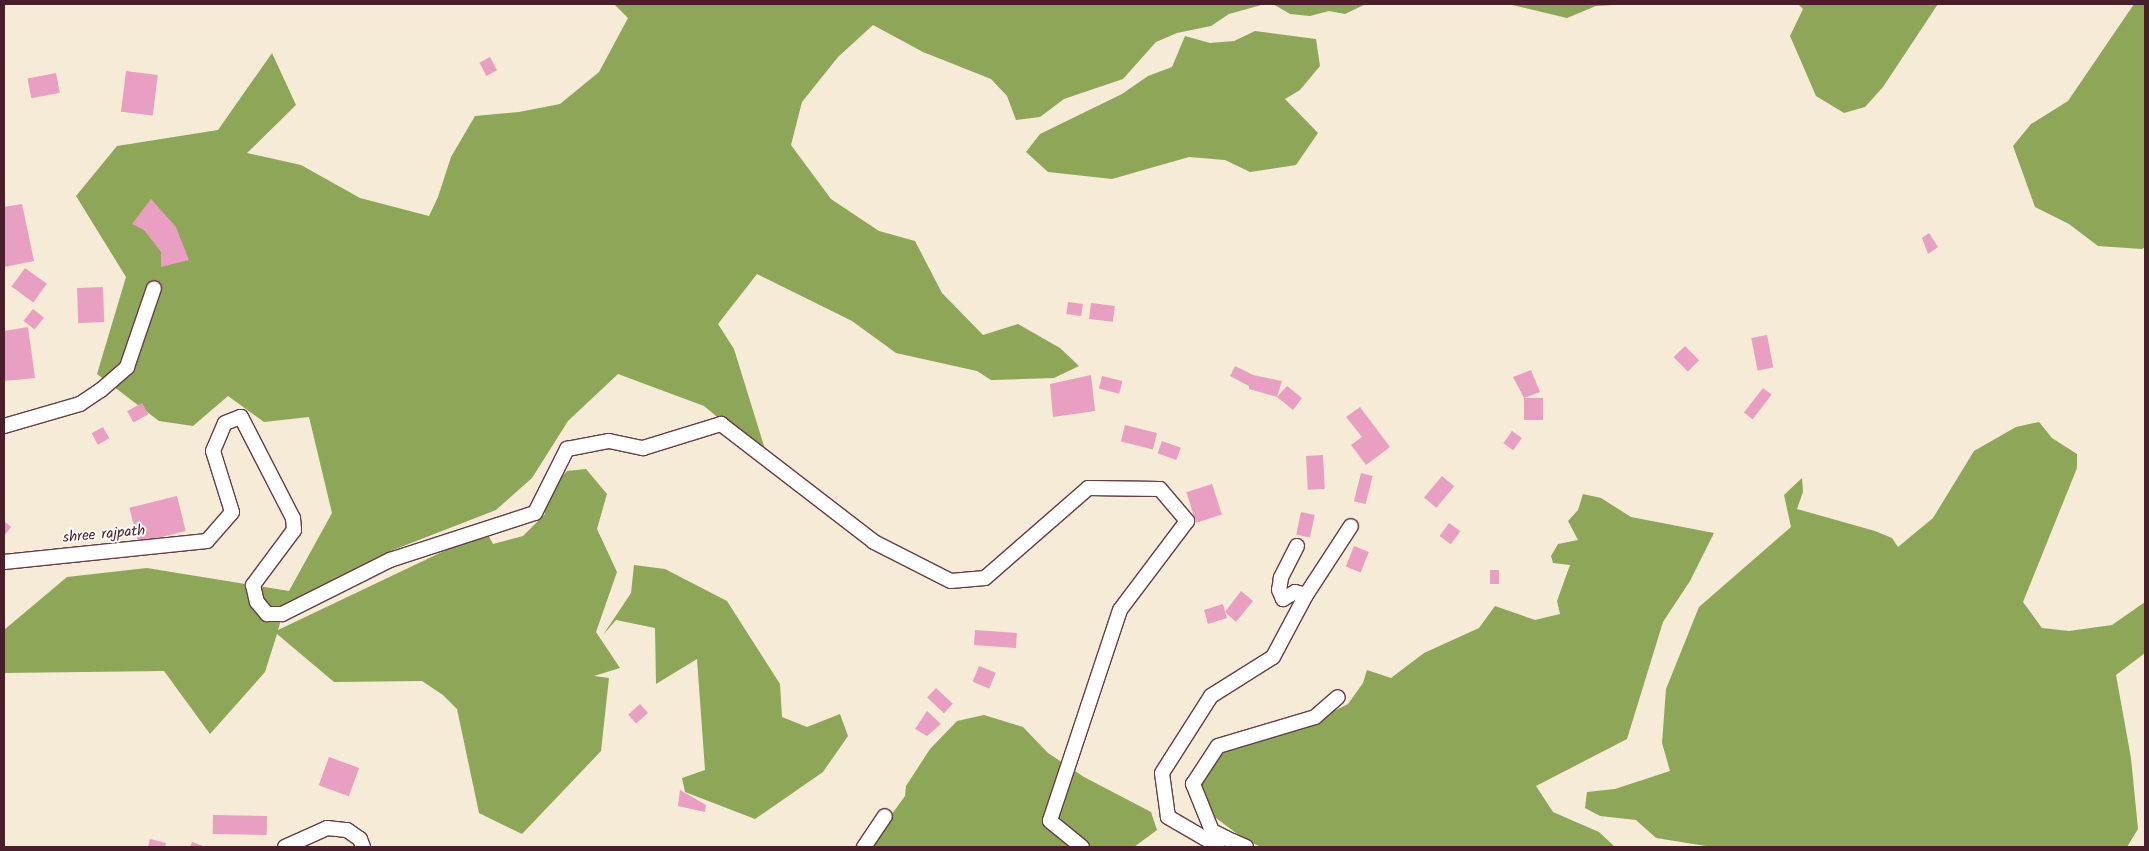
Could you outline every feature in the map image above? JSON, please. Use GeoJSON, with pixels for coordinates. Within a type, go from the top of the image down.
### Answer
{"type":"FeatureCollection","features":[{"type":"Feature","properties":{"kind":"street"},"geometry":{"type":"LineString","coordinates":[[4,426],[80,404],[127,367],[140,334],[154,288]]}},
{"type":"Feature","properties":{"kind":"street","name":"shree rajpath"},"geometry":{"type":"LineString","coordinates":[[4,562],[207,541],[232,512],[214,451],[225,423],[241,417],[293,518],[294,530],[253,585],[257,602],[267,614],[282,614],[390,560],[535,513],[567,449],[610,441],[643,448],[721,424],[874,542],[951,581],[985,578],[1088,488],[1160,489],[1187,521],[1120,610],[1050,821],[1082,847]]}},
{"type":"Feature","properties":{"kind":"street"},"geometry":{"type":"LineString","coordinates":[[1226,838],[1211,842],[1168,817],[1162,773],[1211,696],[1273,657],[1306,595],[1351,526]]}},
{"type":"Feature","properties":{"kind":"street"},"geometry":{"type":"LineString","coordinates":[[1297,546],[1281,578],[1279,590],[1283,599],[1295,592],[1306,595]]}},
{"type":"Feature","properties":{"kind":"street"},"geometry":{"type":"LineString","coordinates":[[1246,847],[1212,831],[1193,784],[1218,746],[1315,717],[1338,697]]}},
{"type":"Feature","properties":{"kind":"street"},"geometry":{"type":"LineString","coordinates":[[864,847],[885,816]]}},
{"type":"Feature","properties":{"kind":"street"},"geometry":{"type":"LineString","coordinates":[[285,847],[327,828],[347,830],[360,839],[363,847]]}},
{"type":"Feature","properties":{"kind":"green space"},"geometry":{"type":"Polygon","coordinates":[[[614,4],[1265,4],[1229,14],[1211,26],[1177,33],[1156,42],[1123,79],[1064,99],[1040,117],[1016,120],[1007,96],[991,79],[923,52],[873,25],[838,57],[802,102],[791,145],[831,199],[879,231],[915,241],[942,293],[983,335],[1018,324],[1060,348],[1079,366],[1054,378],[991,380],[977,371],[896,353],[852,321],[757,274],[718,324],[734,349],[768,459],[704,406],[618,374],[568,421],[532,478],[496,510],[388,552],[282,616],[278,630],[486,531],[493,544],[523,536],[545,514],[544,495],[567,471],[586,469],[607,494],[597,529],[617,572],[596,632],[620,668],[594,676],[609,678],[601,751],[522,834],[479,813],[457,709],[443,695],[422,681],[334,682],[277,634],[265,672],[210,734],[164,671],[4,673],[4,630],[67,577],[147,568],[289,591],[332,513],[309,417],[264,422],[228,396],[193,426],[159,421],[97,374],[126,277],[76,196],[117,146],[218,130],[272,53],[296,105],[247,153],[301,165],[360,198],[429,216],[438,197],[451,157],[475,116],[519,112],[560,104],[599,72],[628,18],[614,4]]]}},
{"type":"Feature","properties":{"kind":"green space"},"geometry":{"type":"Polygon","coordinates":[[[1273,4],[1366,4],[1345,14],[1329,11],[1310,16],[1290,14],[1273,4]]]}},
{"type":"Feature","properties":{"kind":"green space"},"geometry":{"type":"Polygon","coordinates":[[[1508,4],[1629,4],[1596,6],[1567,18],[1508,4]]]}},
{"type":"Feature","properties":{"kind":"green space"},"geometry":{"type":"Polygon","coordinates":[[[1798,4],[1938,4],[1883,87],[1865,107],[1844,113],[1816,96],[1790,36],[1803,9],[1798,4]]]}},
{"type":"Feature","properties":{"kind":"green space"},"geometry":{"type":"Polygon","coordinates":[[[2134,4],[2145,4],[2145,247],[2142,249],[2098,246],[2069,224],[2035,207],[2013,146],[2031,124],[2068,101],[2134,4]]]}},
{"type":"Feature","properties":{"kind":"green space"},"geometry":{"type":"Polygon","coordinates":[[[1255,31],[1316,39],[1320,66],[1300,90],[1285,99],[1318,133],[1296,165],[1250,172],[1225,160],[1189,157],[1112,179],[1048,172],[1026,152],[1040,134],[1122,94],[1148,76],[1172,67],[1185,36],[1210,43],[1234,41],[1255,31]]]}},
{"type":"Feature","properties":{"kind":"green space"},"geometry":{"type":"Polygon","coordinates":[[[2039,422],[2052,438],[2077,454],[2077,468],[2023,602],[2042,628],[2069,631],[2112,625],[2145,602],[2145,653],[2116,675],[2131,758],[2138,829],[2127,847],[1712,847],[1656,838],[1636,820],[1600,816],[1585,808],[1587,792],[1615,789],[1670,771],[1662,743],[1666,689],[1699,607],[1791,527],[1784,495],[1802,478],[1803,492],[1797,509],[1875,531],[1892,538],[1898,547],[1933,518],[1974,451],[2016,427],[2039,422]]]}},
{"type":"Feature","properties":{"kind":"green space"},"geometry":{"type":"Polygon","coordinates":[[[1583,494],[1601,498],[1631,517],[1714,533],[1690,581],[1663,622],[1627,739],[1536,786],[1553,812],[1599,832],[1615,847],[1261,847],[1244,839],[1208,812],[1198,789],[1203,763],[1265,728],[1334,711],[1348,704],[1363,683],[1367,670],[1391,678],[1424,653],[1479,628],[1495,606],[1535,620],[1560,614],[1557,601],[1570,565],[1553,563],[1551,556],[1558,544],[1578,540],[1568,521],[1578,510],[1583,494]]]}},
{"type":"Feature","properties":{"kind":"green space"},"geometry":{"type":"Polygon","coordinates":[[[634,565],[665,569],[727,601],[780,684],[782,717],[807,727],[840,714],[848,736],[823,772],[755,819],[685,792],[682,778],[705,770],[697,659],[656,684],[655,628],[616,620],[603,635],[631,593],[634,565]]]}},
{"type":"Feature","properties":{"kind":"green space"},"geometry":{"type":"Polygon","coordinates":[[[984,715],[1023,727],[1048,753],[1084,777],[1151,812],[1157,830],[1134,847],[868,847],[905,796],[906,786],[930,749],[957,721],[984,715]]]}},
{"type":"Feature","properties":{"kind":"building"},"geometry":{"type":"Polygon","coordinates":[[[490,57],[497,70],[486,76],[479,63],[490,57]]]}},
{"type":"Feature","properties":{"kind":"building"},"geometry":{"type":"Polygon","coordinates":[[[126,71],[158,75],[153,116],[121,112],[126,71]]]}},
{"type":"Feature","properties":{"kind":"building"},"geometry":{"type":"Polygon","coordinates":[[[56,73],[60,93],[31,98],[28,79],[56,73]]]}},
{"type":"Feature","properties":{"kind":"building"},"geometry":{"type":"Polygon","coordinates":[[[151,199],[176,227],[189,260],[161,267],[161,252],[144,230],[132,224],[151,199]]]}},
{"type":"Feature","properties":{"kind":"building"},"geometry":{"type":"Polygon","coordinates":[[[22,204],[34,261],[4,267],[4,207],[22,204]]]}},
{"type":"Feature","properties":{"kind":"building"},"geometry":{"type":"Polygon","coordinates":[[[1929,233],[1938,247],[1928,254],[1922,238],[1929,233]]]}},
{"type":"Feature","properties":{"kind":"building"},"geometry":{"type":"Polygon","coordinates":[[[25,268],[47,284],[33,302],[11,287],[25,268]]]}},
{"type":"Feature","properties":{"kind":"building"},"geometry":{"type":"Polygon","coordinates":[[[103,287],[104,322],[78,323],[77,288],[103,287]]]}},
{"type":"Feature","properties":{"kind":"building"},"geometry":{"type":"Polygon","coordinates":[[[1068,302],[1083,304],[1081,316],[1066,314],[1068,302]]]}},
{"type":"Feature","properties":{"kind":"building"},"geometry":{"type":"Polygon","coordinates":[[[1091,303],[1115,306],[1113,322],[1089,319],[1091,303]]]}},
{"type":"Feature","properties":{"kind":"building"},"geometry":{"type":"Polygon","coordinates":[[[33,309],[44,318],[34,329],[24,321],[33,309]]]}},
{"type":"Feature","properties":{"kind":"building"},"geometry":{"type":"Polygon","coordinates":[[[28,327],[35,378],[4,381],[4,331],[28,327]]]}},
{"type":"Feature","properties":{"kind":"building"},"geometry":{"type":"Polygon","coordinates":[[[1767,335],[1773,367],[1758,370],[1751,338],[1767,335]]]}},
{"type":"Feature","properties":{"kind":"building"},"geometry":{"type":"Polygon","coordinates":[[[1685,346],[1699,360],[1688,371],[1674,357],[1685,346]]]}},
{"type":"Feature","properties":{"kind":"building"},"geometry":{"type":"Polygon","coordinates":[[[1235,366],[1253,375],[1282,381],[1277,397],[1249,389],[1249,386],[1230,376],[1235,366]]]}},
{"type":"Feature","properties":{"kind":"building"},"geometry":{"type":"Polygon","coordinates":[[[1531,370],[1540,392],[1524,398],[1513,377],[1531,370]]]}},
{"type":"Feature","properties":{"kind":"building"},"geometry":{"type":"Polygon","coordinates":[[[1091,375],[1095,411],[1053,417],[1050,384],[1091,375]]]}},
{"type":"Feature","properties":{"kind":"building"},"geometry":{"type":"Polygon","coordinates":[[[1102,376],[1122,381],[1119,394],[1099,389],[1102,376]]]}},
{"type":"Feature","properties":{"kind":"building"},"geometry":{"type":"Polygon","coordinates":[[[1287,386],[1302,398],[1293,410],[1277,397],[1287,386]]]}},
{"type":"Feature","properties":{"kind":"building"},"geometry":{"type":"Polygon","coordinates":[[[1763,388],[1772,395],[1753,419],[1744,412],[1763,388]]]}},
{"type":"Feature","properties":{"kind":"building"},"geometry":{"type":"Polygon","coordinates":[[[1524,398],[1543,398],[1543,420],[1524,420],[1524,398]]]}},
{"type":"Feature","properties":{"kind":"building"},"geometry":{"type":"Polygon","coordinates":[[[142,403],[148,414],[133,423],[127,411],[142,403]]]}},
{"type":"Feature","properties":{"kind":"building"},"geometry":{"type":"Polygon","coordinates":[[[1360,407],[1390,447],[1366,465],[1351,445],[1362,437],[1346,417],[1360,407]]]}},
{"type":"Feature","properties":{"kind":"building"},"geometry":{"type":"Polygon","coordinates":[[[1125,425],[1157,433],[1153,449],[1121,441],[1125,425]]]}},
{"type":"Feature","properties":{"kind":"building"},"geometry":{"type":"Polygon","coordinates":[[[103,427],[109,438],[98,445],[92,433],[103,427]]]}},
{"type":"Feature","properties":{"kind":"building"},"geometry":{"type":"Polygon","coordinates":[[[1512,431],[1522,438],[1513,450],[1503,443],[1512,431]]]}},
{"type":"Feature","properties":{"kind":"building"},"geometry":{"type":"Polygon","coordinates":[[[1162,441],[1181,448],[1176,460],[1158,453],[1162,441]]]}},
{"type":"Feature","properties":{"kind":"building"},"geometry":{"type":"Polygon","coordinates":[[[1323,455],[1325,489],[1308,490],[1306,456],[1323,455]]]}},
{"type":"Feature","properties":{"kind":"building"},"geometry":{"type":"Polygon","coordinates":[[[1361,473],[1373,476],[1366,504],[1354,501],[1361,473]]]}},
{"type":"Feature","properties":{"kind":"building"},"geometry":{"type":"Polygon","coordinates":[[[1442,476],[1454,486],[1436,508],[1424,497],[1442,476]]]}},
{"type":"Feature","properties":{"kind":"building"},"geometry":{"type":"Polygon","coordinates":[[[1212,484],[1222,514],[1196,523],[1186,492],[1212,484]]]}},
{"type":"Feature","properties":{"kind":"building"},"geometry":{"type":"Polygon","coordinates":[[[177,496],[186,531],[138,543],[129,508],[177,496]]]}},
{"type":"Feature","properties":{"kind":"building"},"geometry":{"type":"Polygon","coordinates":[[[1301,512],[1315,515],[1310,537],[1296,534],[1301,512]]]}},
{"type":"Feature","properties":{"kind":"building"},"geometry":{"type":"Polygon","coordinates":[[[4,521],[11,527],[4,536],[4,521]]]}},
{"type":"Feature","properties":{"kind":"building"},"geometry":{"type":"Polygon","coordinates":[[[1449,523],[1460,531],[1451,544],[1440,536],[1449,523]]]}},
{"type":"Feature","properties":{"kind":"building"},"geometry":{"type":"Polygon","coordinates":[[[1354,546],[1369,552],[1361,572],[1346,566],[1354,546]]]}},
{"type":"Feature","properties":{"kind":"building"},"geometry":{"type":"Polygon","coordinates":[[[1490,570],[1499,570],[1499,584],[1490,584],[1490,570]]]}},
{"type":"Feature","properties":{"kind":"building"},"geometry":{"type":"Polygon","coordinates":[[[1241,591],[1253,601],[1236,622],[1225,612],[1241,591]]]}},
{"type":"Feature","properties":{"kind":"building"},"geometry":{"type":"Polygon","coordinates":[[[1223,604],[1227,618],[1208,624],[1204,610],[1223,604]]]}},
{"type":"Feature","properties":{"kind":"building"},"geometry":{"type":"Polygon","coordinates":[[[975,630],[1017,633],[1016,648],[974,645],[975,630]]]}},
{"type":"Feature","properties":{"kind":"building"},"geometry":{"type":"Polygon","coordinates":[[[979,666],[996,673],[989,689],[973,682],[979,666]]]}},
{"type":"Feature","properties":{"kind":"building"},"geometry":{"type":"Polygon","coordinates":[[[936,688],[953,704],[944,713],[927,698],[936,688]]]}},
{"type":"Feature","properties":{"kind":"building"},"geometry":{"type":"Polygon","coordinates":[[[640,704],[648,713],[636,724],[628,715],[640,704]]]}},
{"type":"Feature","properties":{"kind":"building"},"geometry":{"type":"Polygon","coordinates":[[[927,711],[941,724],[927,736],[915,729],[927,711]]]}},
{"type":"Feature","properties":{"kind":"building"},"geometry":{"type":"Polygon","coordinates":[[[329,757],[359,768],[349,796],[319,785],[329,757]]]}},
{"type":"Feature","properties":{"kind":"building"},"geometry":{"type":"Polygon","coordinates":[[[680,790],[706,805],[705,812],[678,806],[680,790]]]}},
{"type":"Feature","properties":{"kind":"building"},"geometry":{"type":"Polygon","coordinates":[[[213,815],[267,816],[267,835],[213,834],[213,815]]]}},
{"type":"Feature","properties":{"kind":"building"},"geometry":{"type":"Polygon","coordinates":[[[150,839],[166,843],[165,847],[148,847],[150,839]]]}},
{"type":"Feature","properties":{"kind":"building"},"geometry":{"type":"Polygon","coordinates":[[[192,842],[206,847],[190,847],[192,842]]]}}]}
